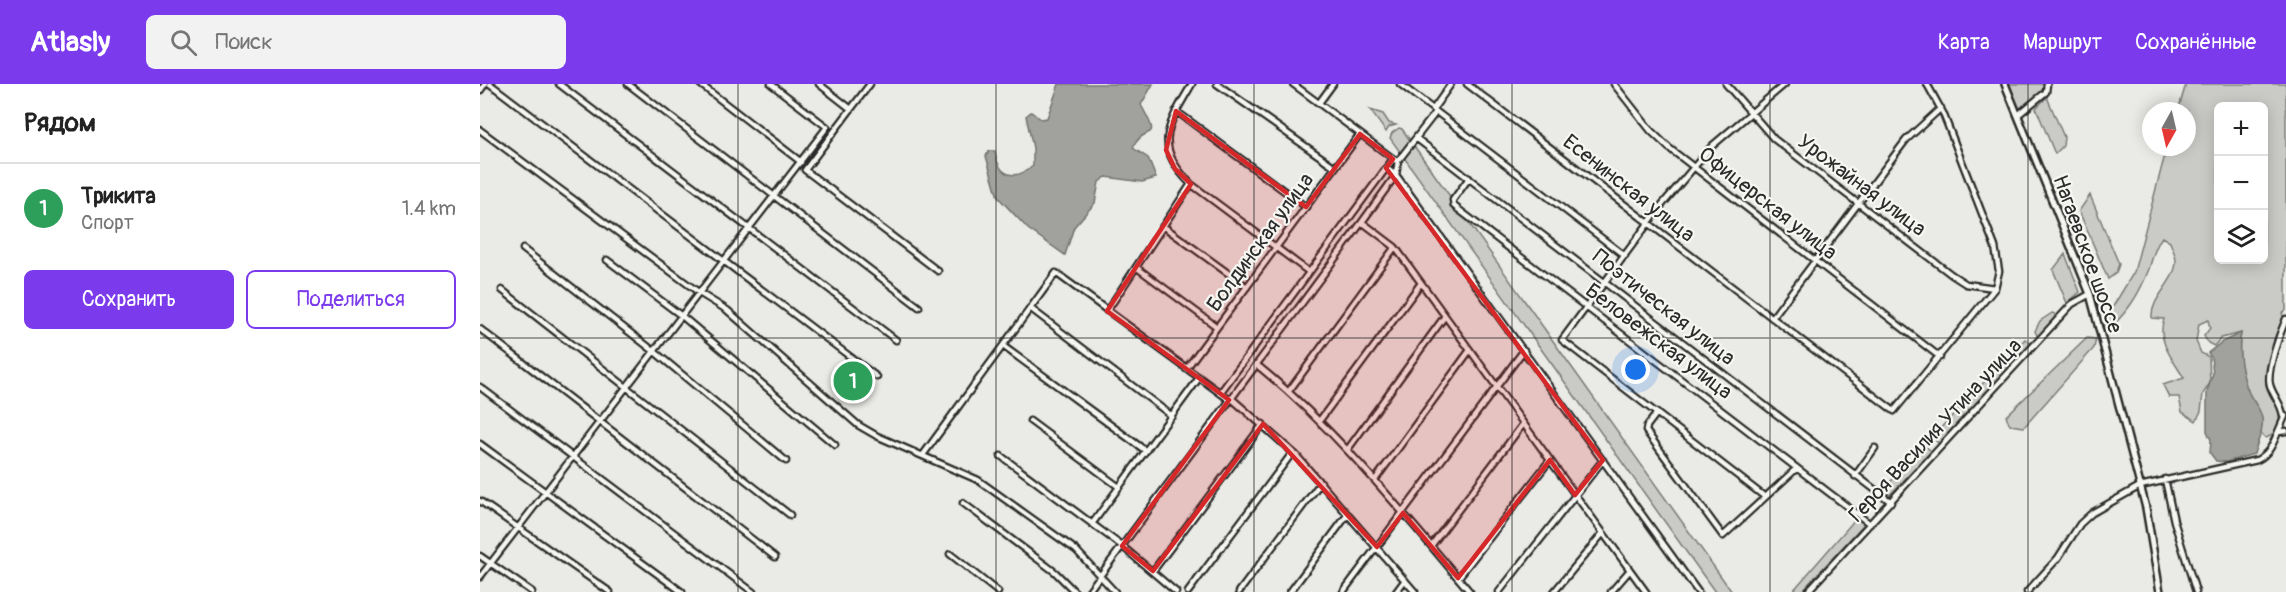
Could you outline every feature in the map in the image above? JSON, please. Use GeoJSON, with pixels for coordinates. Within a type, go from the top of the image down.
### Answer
{"type":"FeatureCollection","features":[{"type":"Feature","properties":{"kind":"street"},"geometry":{"type":"LineString","coordinates":[[480,91],[485,84]]}},
{"type":"Feature","properties":{"kind":"street"},"geometry":{"type":"LineString","coordinates":[[490,84],[877,377]]}},
{"type":"Feature","properties":{"kind":"street"},"geometry":{"type":"LineString","coordinates":[[560,84],[896,340]]}},
{"type":"Feature","properties":{"kind":"street"},"geometry":{"type":"LineString","coordinates":[[628,84],[919,307]]}},
{"type":"Feature","properties":{"kind":"street"},"geometry":{"type":"LineString","coordinates":[[700,84],[801,162]]}},
{"type":"Feature","properties":{"kind":"street"},"geometry":{"type":"LineString","coordinates":[[480,577],[701,294],[827,127],[771,84]]}},
{"type":"Feature","properties":{"kind":"street"},"geometry":{"type":"LineString","coordinates":[[819,84],[851,109]]}},
{"type":"Feature","properties":{"kind":"street"},"geometry":{"type":"LineString","coordinates":[[870,84],[805,170],[938,271]]}},
{"type":"Feature","properties":{"kind":"street"},"geometry":{"type":"LineString","coordinates":[[1192,84],[1176,111],[1168,131],[1166,150],[1175,169],[1191,184],[1309,272]]}},
{"type":"Feature","properties":{"kind":"street"},"geometry":{"type":"LineString","coordinates":[[1217,84],[1335,167]]}},
{"type":"Feature","properties":{"kind":"street"},"geometry":{"type":"LineString","coordinates":[[1088,592],[1396,175],[1395,160],[1293,84]]}},
{"type":"Feature","properties":{"kind":"street"},"geometry":{"type":"LineString","coordinates":[[1319,103],[1333,84]]}},
{"type":"Feature","properties":{"kind":"street"},"geometry":{"type":"LineString","coordinates":[[1400,84],[1625,255]]}},
{"type":"Feature","properties":{"kind":"street"},"geometry":{"type":"LineString","coordinates":[[1220,393],[1386,168],[1416,138],[1451,84]]}},
{"type":"Feature","properties":{"kind":"street","name":"Есенинская улица"},"geometry":{"type":"LineString","coordinates":[[1467,84],[1894,411],[1940,357]]}},
{"type":"Feature","properties":{"kind":"street","name":"Офицерская улица"},"geometry":{"type":"LineString","coordinates":[[1614,84],[1651,131],[1940,357]]}},
{"type":"Feature","properties":{"kind":"street","name":"Урожайная улица"},"geometry":{"type":"LineString","coordinates":[[1726,84],[1748,113],[1774,139],[1859,204],[1966,284],[1995,288]]}},
{"type":"Feature","properties":{"kind":"street"},"geometry":{"type":"LineString","coordinates":[[1765,497],[1563,342],[1563,338],[1694,166],[1748,113],[1785,84]]}},
{"type":"Feature","properties":{"kind":"street"},"geometry":{"type":"LineString","coordinates":[[1927,84],[1941,108],[1995,247],[1999,272],[1995,288],[1940,357]]}},
{"type":"Feature","properties":{"kind":"street","name":"Нагаевское шоссе"},"geometry":{"type":"LineString","coordinates":[[2005,84],[2090,294],[2146,508],[2160,592]]}},
{"type":"Feature","properties":{"kind":"street"},"geometry":{"type":"LineString","coordinates":[[2018,115],[2046,92],[2047,84]]}},
{"type":"Feature","properties":{"kind":"street"},"geometry":{"type":"LineString","coordinates":[[1772,318],[1906,140],[1941,108]]}},
{"type":"Feature","properties":{"kind":"street"},"geometry":{"type":"LineString","coordinates":[[1176,111],[1306,207]]}},
{"type":"Feature","properties":{"kind":"street"},"geometry":{"type":"LineString","coordinates":[[480,130],[701,294],[727,310],[858,425],[978,480],[1076,550],[1116,592]]}},
{"type":"Feature","properties":{"kind":"street","name":"Болдинская улица"},"geometry":{"type":"LineString","coordinates":[[1186,369],[1360,134]]}},
{"type":"Feature","properties":{"kind":"street","name":"Поэтическая улица"},"geometry":{"type":"LineString","coordinates":[[1416,138],[1891,502]]}},
{"type":"Feature","properties":{"kind":"street"},"geometry":{"type":"LineString","coordinates":[[1386,168],[1396,175],[1698,592]]}},
{"type":"Feature","properties":{"kind":"street","name":"Беловежская улица"},"geometry":{"type":"LineString","coordinates":[[1469,178],[1453,200],[1454,206],[1870,524]]}},
{"type":"Feature","properties":{"kind":"street"},"geometry":{"type":"LineString","coordinates":[[1107,311],[1191,184]]}},
{"type":"Feature","properties":{"kind":"street"},"geometry":{"type":"LineString","coordinates":[[1362,222],[1395,247],[1646,592]]}},
{"type":"Feature","properties":{"kind":"street"},"geometry":{"type":"LineString","coordinates":[[1163,226],[1247,287]]}},
{"type":"Feature","properties":{"kind":"street"},"geometry":{"type":"LineString","coordinates":[[1289,391],[1395,247]]}},
{"type":"Feature","properties":{"kind":"street"},"geometry":{"type":"LineString","coordinates":[[523,249],[655,352],[786,460]]}},
{"type":"Feature","properties":{"kind":"street"},"geometry":{"type":"LineString","coordinates":[[607,260],[682,317],[835,446]]}},
{"type":"Feature","properties":{"kind":"street"},"geometry":{"type":"LineString","coordinates":[[1136,267],[1217,327]]}},
{"type":"Feature","properties":{"kind":"street"},"geometry":{"type":"LineString","coordinates":[[923,455],[1056,273],[1263,424],[1321,482],[1415,592]]}},
{"type":"Feature","properties":{"kind":"street"},"geometry":{"type":"LineString","coordinates":[[1320,420],[1421,283]]}},
{"type":"Feature","properties":{"kind":"street"},"geometry":{"type":"LineString","coordinates":[[502,290],[790,515]]}},
{"type":"Feature","properties":{"kind":"street","name":"Героя Василия Утина улица"},"geometry":{"type":"LineString","coordinates":[[1807,592],[2072,304],[2090,294]]}},
{"type":"Feature","properties":{"kind":"street"},"geometry":{"type":"LineString","coordinates":[[1030,308],[1172,416]]}},
{"type":"Feature","properties":{"kind":"street"},"geometry":{"type":"LineString","coordinates":[[1348,449],[1445,316]]}},
{"type":"Feature","properties":{"kind":"street"},"geometry":{"type":"LineString","coordinates":[[2027,592],[2058,558],[2080,524],[2092,513],[2140,486],[2165,478],[2257,460],[2264,456],[2272,446],[2284,416],[2283,409],[2270,383],[2279,337],[2286,319]]}},
{"type":"Feature","properties":{"kind":"street"},"geometry":{"type":"LineString","coordinates":[[480,329],[775,557]]}},
{"type":"Feature","properties":{"kind":"street"},"geometry":{"type":"LineString","coordinates":[[2279,337],[2286,338]]}},
{"type":"Feature","properties":{"kind":"street"},"geometry":{"type":"LineString","coordinates":[[1003,346],[1146,451]]}},
{"type":"Feature","properties":{"kind":"street"},"geometry":{"type":"LineString","coordinates":[[1375,480],[1470,350]]}},
{"type":"Feature","properties":{"kind":"street"},"geometry":{"type":"LineString","coordinates":[[1343,592],[1524,350]]}},
{"type":"Feature","properties":{"kind":"street"},"geometry":{"type":"LineString","coordinates":[[1257,365],[1289,391],[1348,449],[1470,592]]}},
{"type":"Feature","properties":{"kind":"street"},"geometry":{"type":"LineString","coordinates":[[1092,524],[1199,378]]}},
{"type":"Feature","properties":{"kind":"street"},"geometry":{"type":"LineString","coordinates":[[480,387],[753,592]]}},
{"type":"Feature","properties":{"kind":"street"},"geometry":{"type":"LineString","coordinates":[[1657,413],[1646,431],[1721,536],[1725,536],[1797,468]]}},
{"type":"Feature","properties":{"kind":"street"},"geometry":{"type":"LineString","coordinates":[[1030,421],[1119,487]]}},
{"type":"Feature","properties":{"kind":"street"},"geometry":{"type":"LineString","coordinates":[[1153,571],[1263,424]]}},
{"type":"Feature","properties":{"kind":"street"},"geometry":{"type":"LineString","coordinates":[[1431,546],[1523,424]]}},
{"type":"Feature","properties":{"kind":"street"},"geometry":{"type":"LineString","coordinates":[[2278,432],[2286,431]]}},
{"type":"Feature","properties":{"kind":"street"},"geometry":{"type":"LineString","coordinates":[[480,444],[682,592]]}},
{"type":"Feature","properties":{"kind":"street"},"geometry":{"type":"LineString","coordinates":[[1856,476],[1875,448]]}},
{"type":"Feature","properties":{"kind":"street"},"geometry":{"type":"LineString","coordinates":[[1188,592],[1293,452]]}},
{"type":"Feature","properties":{"kind":"street"},"geometry":{"type":"LineString","coordinates":[[1001,456],[1122,546],[1176,592]]}},
{"type":"Feature","properties":{"kind":"street"},"geometry":{"type":"LineString","coordinates":[[1458,578],[1550,460]]}},
{"type":"Feature","properties":{"kind":"street"},"geometry":{"type":"LineString","coordinates":[[1499,592],[1603,460]]}},
{"type":"Feature","properties":{"kind":"street"},"geometry":{"type":"LineString","coordinates":[[2165,478],[2174,521],[2196,592]]}},
{"type":"Feature","properties":{"kind":"street"},"geometry":{"type":"LineString","coordinates":[[1239,592],[1321,482]]}},
{"type":"Feature","properties":{"kind":"street"},"geometry":{"type":"LineString","coordinates":[[480,501],[610,592]]}},
{"type":"Feature","properties":{"kind":"street"},"geometry":{"type":"LineString","coordinates":[[963,503],[1055,572],[1075,592]]}},
{"type":"Feature","properties":{"kind":"street"},"geometry":{"type":"LineString","coordinates":[[1290,592],[1348,514]]}},
{"type":"Feature","properties":{"kind":"street"},"geometry":{"type":"LineString","coordinates":[[1554,592],[1603,533]]}},
{"type":"Feature","properties":{"kind":"street"},"geometry":{"type":"LineString","coordinates":[[950,554],[998,592]]}},
{"type":"Feature","properties":{"kind":"street"},"geometry":{"type":"LineString","coordinates":[[480,556],[532,592]]}},
{"type":"Feature","properties":{"kind":"street"},"geometry":{"type":"LineString","coordinates":[[1611,592],[1630,570]]}},
{"type":"Feature","properties":{"kind":"street"},"geometry":{"type":"LineString","coordinates":[[1396,592],[1405,580]]}},
{"type":"Feature","properties":{"kind":"highlighted area"},"geometry":{"type":"Polygon","coordinates":[[[1176,111],[1306,207],[1360,134],[1393,159],[1386,168],[1603,460],[1575,495],[1550,460],[1458,578],[1403,513],[1377,547],[1263,424],[1153,571],[1122,546],[1229,400],[1107,311],[1191,184],[1175,169],[1166,150],[1176,111]]]}},
{"type":"Feature","properties":{"kind":"shaded area"},"geometry":{"type":"Polygon","coordinates":[[[1059,84],[1153,84],[1141,105],[1151,125],[1151,130],[1137,140],[1133,148],[1148,158],[1156,178],[1142,182],[1106,177],[1099,182],[1095,203],[1074,227],[1065,255],[1028,229],[998,197],[986,156],[989,151],[995,151],[999,165],[1007,174],[1019,174],[1033,166],[1033,148],[1026,116],[1031,112],[1041,119],[1047,118],[1059,84]]]}},
{"type":"Feature","properties":{"kind":"shaded area"},"geometry":{"type":"Polygon","coordinates":[[[2008,84],[2044,84],[2044,90],[2019,109],[2008,84]]]}},
{"type":"Feature","properties":{"kind":"shaded area"},"geometry":{"type":"Polygon","coordinates":[[[2186,84],[2286,84],[2286,310],[2282,313],[2285,321],[2274,339],[2274,357],[2266,385],[2280,414],[2276,433],[2266,438],[2261,434],[2259,413],[2246,388],[2242,372],[2239,348],[2241,333],[2221,338],[2214,346],[2208,343],[2204,336],[2210,328],[2208,320],[2199,324],[2196,341],[2201,353],[2209,357],[2210,383],[2203,394],[2201,411],[2196,421],[2182,412],[2179,397],[2169,397],[2163,385],[2184,378],[2164,342],[2162,327],[2164,319],[2152,318],[2155,304],[2175,269],[2176,259],[2170,242],[2162,237],[2136,296],[2120,318],[2105,332],[2103,323],[2134,272],[2165,156],[2196,156],[2196,102],[2181,102],[2186,84]]]}},
{"type":"Feature","properties":{"kind":"shaded area"},"geometry":{"type":"Polygon","coordinates":[[[2047,97],[2064,137],[2063,146],[2055,154],[2036,108],[2047,97]]]}},
{"type":"Feature","properties":{"kind":"shaded area"},"geometry":{"type":"Polygon","coordinates":[[[1370,110],[1383,114],[1389,123],[1396,125],[1389,127],[1386,132],[1370,110]]]}},
{"type":"Feature","properties":{"kind":"shaded area"},"geometry":{"type":"Polygon","coordinates":[[[1399,128],[1402,129],[1732,592],[1715,592],[1390,138],[1392,133],[1399,128]]]}},
{"type":"Feature","properties":{"kind":"shaded area"},"geometry":{"type":"Polygon","coordinates":[[[2090,195],[2119,264],[2116,273],[2108,279],[2079,211],[2090,195]]]}},
{"type":"Feature","properties":{"kind":"shaded area"},"geometry":{"type":"Polygon","coordinates":[[[2065,254],[2080,292],[2067,303],[2053,270],[2065,254]]]}},
{"type":"Feature","properties":{"kind":"shaded area"},"geometry":{"type":"Polygon","coordinates":[[[2052,313],[2055,314],[2054,321],[2038,338],[2035,331],[2040,321],[2052,313]]]}},
{"type":"Feature","properties":{"kind":"shaded area"},"geometry":{"type":"Polygon","coordinates":[[[2241,333],[2242,371],[2249,393],[2261,414],[2261,432],[2254,454],[2226,462],[2216,461],[2210,453],[2211,440],[2207,431],[2207,392],[2213,373],[2211,357],[2208,353],[2222,342],[2241,333]]]}},
{"type":"Feature","properties":{"kind":"shaded area"},"geometry":{"type":"Polygon","coordinates":[[[2087,338],[2096,339],[2094,348],[2024,427],[2010,425],[2006,416],[2087,338]]]}},
{"type":"Feature","properties":{"kind":"shaded area"},"geometry":{"type":"Polygon","coordinates":[[[2025,339],[2032,344],[1939,444],[1932,437],[2025,339]]]}},
{"type":"Feature","properties":{"kind":"shaded area"},"geometry":{"type":"Polygon","coordinates":[[[1924,445],[1931,451],[1890,495],[1883,490],[1924,445]]]}},
{"type":"Feature","properties":{"kind":"shaded area"},"geometry":{"type":"Polygon","coordinates":[[[1857,517],[1864,524],[1801,592],[1792,592],[1857,517]]]}},
{"type":"Feature","properties":{"kind":"place","name":"Трикита"},"geometry":{"type":"Point","coordinates":[853,381]}}]}
